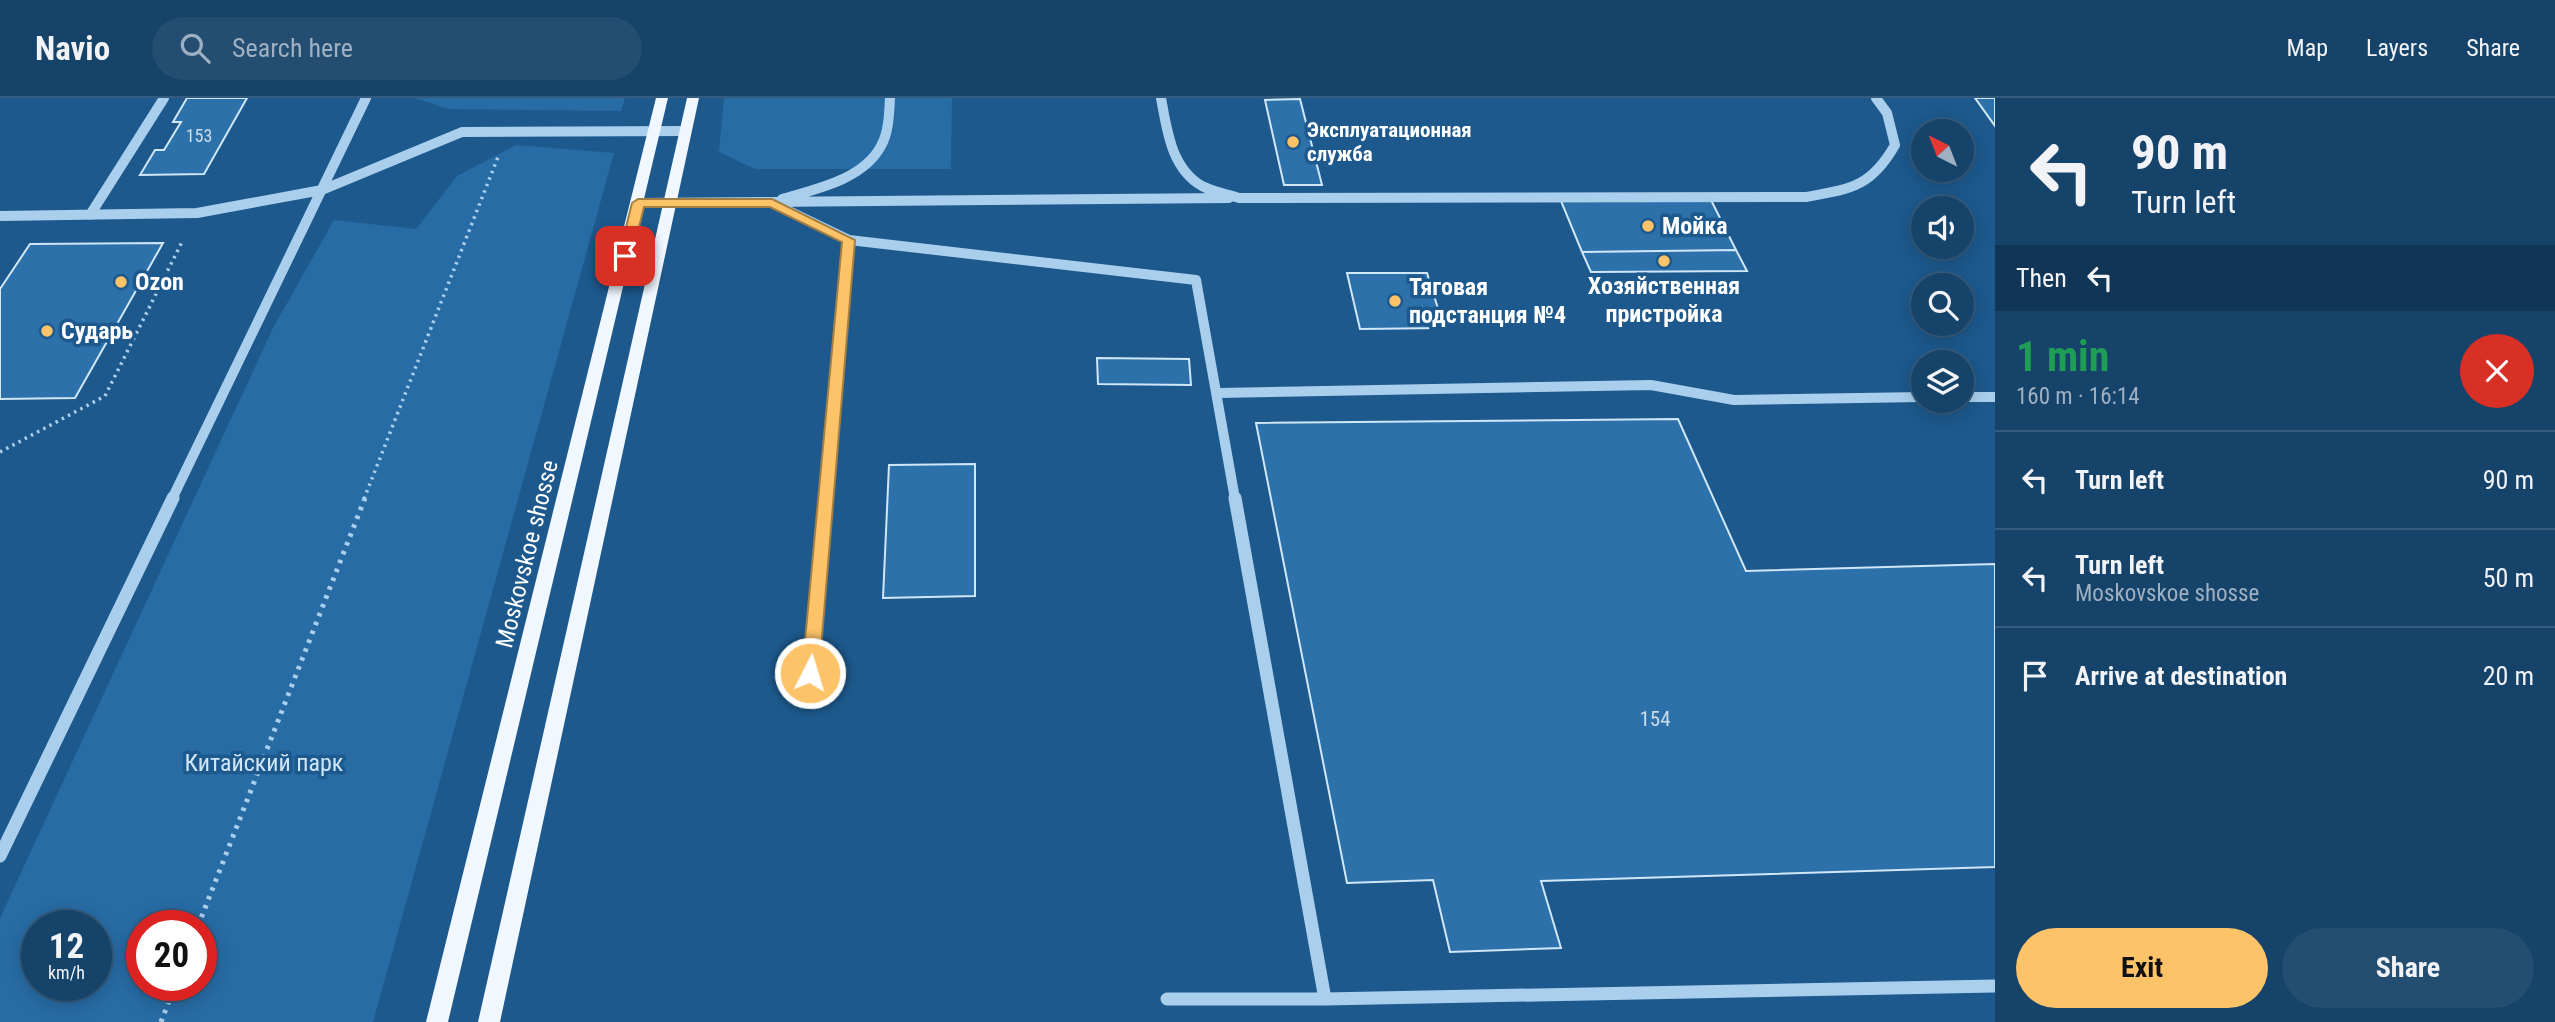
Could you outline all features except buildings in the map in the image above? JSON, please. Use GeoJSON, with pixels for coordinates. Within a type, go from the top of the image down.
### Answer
{"type":"FeatureCollection","features":[{"type":"Feature","properties":{"kind":"main road","name":"Moskovskoe shosse"},"geometry":{"type":"LineString","coordinates":[[437,1022],[662,98]]}},
{"type":"Feature","properties":{"kind":"main road"},"geometry":{"type":"LineString","coordinates":[[489,1022],[693,98]]}},
{"type":"Feature","properties":{"kind":"lane"},"geometry":{"type":"LineString","coordinates":[[90,215],[164,98]]}},
{"type":"Feature","properties":{"kind":"lane"},"geometry":{"type":"LineString","coordinates":[[0,856],[366,98]]}},
{"type":"Feature","properties":{"kind":"lane"},"geometry":{"type":"LineString","coordinates":[[772,203],[849,175],[874,156],[887,133],[890,98]]}},
{"type":"Feature","properties":{"kind":"lane"},"geometry":{"type":"LineString","coordinates":[[1161,98],[1169,140],[1179,167],[1202,186],[1239,198]]}},
{"type":"Feature","properties":{"kind":"lane"},"geometry":{"type":"LineString","coordinates":[[638,203],[1806,197],[1861,186],[1882,169],[1895,145],[1886,113],[1876,98]]}},
{"type":"Feature","properties":{"kind":"lane"},"geometry":{"type":"LineString","coordinates":[[0,215],[197,214],[322,190],[462,132],[686,131]]}},
{"type":"Feature","properties":{"kind":"lane"},"geometry":{"type":"LineString","coordinates":[[772,203],[849,240],[1196,280],[1325,999]]}},
{"type":"Feature","properties":{"kind":"lane"},"geometry":{"type":"LineString","coordinates":[[810,673],[849,240]]}},
{"type":"Feature","properties":{"kind":"lane"},"geometry":{"type":"LineString","coordinates":[[1218,393],[1651,385],[1734,400],[1911,397]]}},
{"type":"Feature","properties":{"kind":"lane"},"geometry":{"type":"LineString","coordinates":[[1974,397],[1995,397]]}},
{"type":"Feature","properties":{"kind":"lane"},"geometry":{"type":"LineString","coordinates":[[1167,999],[1325,999],[1995,986]]}},
{"type":"Feature","properties":{"kind":"path"},"geometry":{"type":"LineString","coordinates":[[204,910],[508,132]]}},
{"type":"Feature","properties":{"kind":"path"},"geometry":{"type":"LineString","coordinates":[[0,452],[105,396],[197,214]]}},
{"type":"Feature","properties":{"kind":"path"},"geometry":{"type":"LineString","coordinates":[[161,1022],[169,1001]]}},
{"type":"Feature","properties":{"kind":"green space"},"geometry":{"type":"Polygon","coordinates":[[[415,98],[625,98],[621,111],[448,109],[415,98]]]}},
{"type":"Feature","properties":{"kind":"green space"},"geometry":{"type":"Polygon","coordinates":[[[724,98],[952,98],[951,169],[755,169],[719,152],[724,98]]]}},
{"type":"Feature","properties":{"kind":"green space","name":"Китайский парк"},"geometry":{"type":"Polygon","coordinates":[[[516,145],[614,153],[373,1022],[0,1022],[0,918],[273,328],[334,220],[416,229],[457,176],[516,145]]]}},
{"type":"Feature","properties":{"kind":"place","name":"Эксплуатационная служба"},"geometry":{"type":"Point","coordinates":[1293,142]}},
{"type":"Feature","properties":{"kind":"place","name":"Мойка"},"geometry":{"type":"Point","coordinates":[1648,226]}},
{"type":"Feature","properties":{"kind":"place","name":"Хозяйственная пристройка"},"geometry":{"type":"Point","coordinates":[1664,261]}},
{"type":"Feature","properties":{"kind":"place","name":"Ozon"},"geometry":{"type":"Point","coordinates":[121,282]}},
{"type":"Feature","properties":{"kind":"place","name":"Тяговая подстанция №4"},"geometry":{"type":"Point","coordinates":[1395,301]}},
{"type":"Feature","properties":{"kind":"place","name":"Сударь"},"geometry":{"type":"Point","coordinates":[47,331]}},
{"type":"Feature","properties":{"kind":"route"},"geometry":{"type":"LineString","coordinates":[[625,256],[638,203],[772,203],[849,240],[810,673]]}}]}
